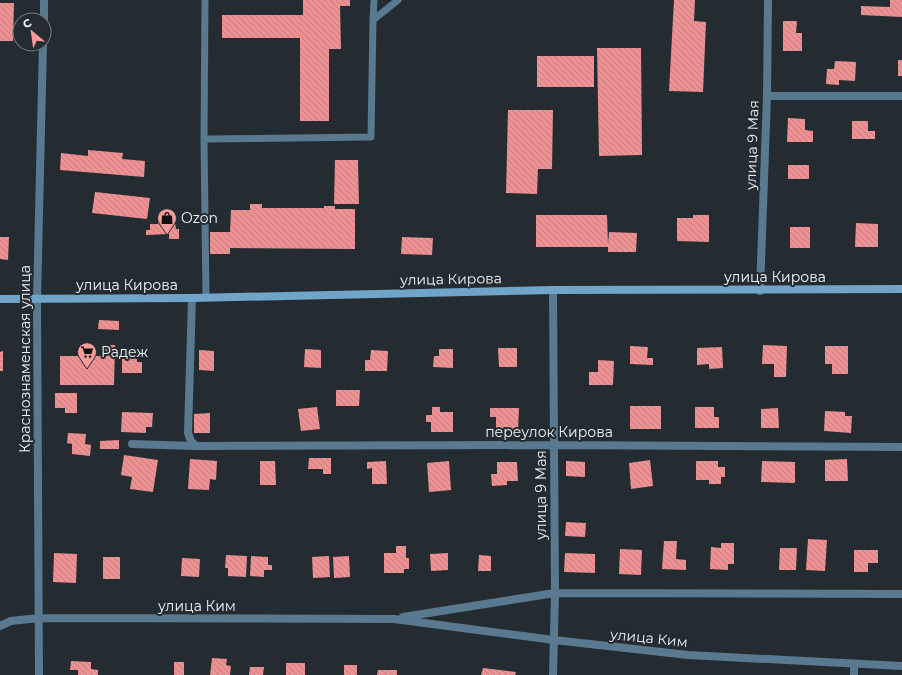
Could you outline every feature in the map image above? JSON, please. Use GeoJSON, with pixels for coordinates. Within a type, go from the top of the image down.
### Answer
{"type":"FeatureCollection","features":[{"type":"Feature","properties":{"kind":"street"},"geometry":{"type":"LineString","coordinates":[[44,0],[44,12]]}},
{"type":"Feature","properties":{"kind":"street","name":"улица 9 Мая"},"geometry":{"type":"LineString","coordinates":[[760,290],[767,96],[768,0]]}},
{"type":"Feature","properties":{"kind":"street","name":"Краснознаменская улица"},"geometry":{"type":"LineString","coordinates":[[39,675],[37,299],[43,52]]}},
{"type":"Feature","properties":{"kind":"street"},"geometry":{"type":"LineString","coordinates":[[767,96],[902,96]]}},
{"type":"Feature","properties":{"kind":"street","name":"улица Кирова"},"geometry":{"type":"LineString","coordinates":[[0,299],[192,298],[554,290],[902,289]]}},
{"type":"Feature","properties":{"kind":"street","name":"улица 9 Мая"},"geometry":{"type":"LineString","coordinates":[[553,675],[555,593],[554,290]]}},
{"type":"Feature","properties":{"kind":"street"},"geometry":{"type":"LineString","coordinates":[[192,298],[188,433],[191,441],[196,446]]}},
{"type":"Feature","properties":{"kind":"street","name":"переулок Кирова"},"geometry":{"type":"LineString","coordinates":[[132,444],[196,446],[554,445],[902,447]]}},
{"type":"Feature","properties":{"kind":"street","name":"улица Ким"},"geometry":{"type":"LineString","coordinates":[[394,619],[555,593],[902,594]]}},
{"type":"Feature","properties":{"kind":"street"},"geometry":{"type":"LineString","coordinates":[[0,618],[11,621]]}},
{"type":"Feature","properties":{"kind":"street","name":"улица Ким"},"geometry":{"type":"LineString","coordinates":[[0,626],[11,621],[39,618],[394,619],[554,640],[688,655],[902,666]]}},
{"type":"Feature","properties":{"kind":"street"},"geometry":{"type":"LineString","coordinates":[[854,664],[854,675]]}},
{"type":"Feature","properties":{"kind":"lane"},"geometry":{"type":"LineString","coordinates":[[205,0],[204,139],[206,297]]}},
{"type":"Feature","properties":{"kind":"lane"},"geometry":{"type":"LineString","coordinates":[[204,139],[371,137],[374,0]]}},
{"type":"Feature","properties":{"kind":"lane"},"geometry":{"type":"LineString","coordinates":[[373,20],[398,0]]}},
{"type":"Feature","properties":{"kind":"building"},"geometry":{"type":"Polygon","coordinates":[[[303,0],[350,0],[350,6],[340,6],[341,49],[329,49],[329,121],[300,121],[300,38],[222,38],[222,15],[303,15],[303,0]]]}},
{"type":"Feature","properties":{"kind":"building"},"geometry":{"type":"Polygon","coordinates":[[[674,0],[695,0],[694,21],[706,22],[703,92],[669,91],[674,0]]]}},
{"type":"Feature","properties":{"kind":"building"},"geometry":{"type":"Polygon","coordinates":[[[890,0],[902,0],[902,17],[861,15],[861,6],[890,7],[890,0]]]}},
{"type":"Feature","properties":{"kind":"building"},"geometry":{"type":"Polygon","coordinates":[[[0,3],[14,3],[14,12],[12,12],[12,41],[0,41],[0,3]]]}},
{"type":"Feature","properties":{"kind":"building"},"geometry":{"type":"Polygon","coordinates":[[[783,21],[797,21],[796,33],[802,33],[802,51],[783,51],[783,21]]]}},
{"type":"Feature","properties":{"kind":"building"},"geometry":{"type":"Polygon","coordinates":[[[597,48],[641,48],[642,155],[599,156],[597,48]]]}},
{"type":"Feature","properties":{"kind":"building"},"geometry":{"type":"Polygon","coordinates":[[[537,56],[594,56],[594,87],[537,87],[537,56]]]}},
{"type":"Feature","properties":{"kind":"building"},"geometry":{"type":"Polygon","coordinates":[[[898,60],[902,60],[902,76],[898,76],[898,60]]]}},
{"type":"Feature","properties":{"kind":"building"},"geometry":{"type":"Polygon","coordinates":[[[835,61],[856,62],[855,81],[839,80],[839,85],[826,84],[827,69],[834,69],[835,61]]]}},
{"type":"Feature","properties":{"kind":"building"},"geometry":{"type":"Polygon","coordinates":[[[508,110],[553,110],[552,169],[538,169],[537,194],[506,193],[508,110]]]}},
{"type":"Feature","properties":{"kind":"building"},"geometry":{"type":"Polygon","coordinates":[[[788,118],[805,119],[805,130],[813,131],[813,142],[787,142],[788,118]]]}},
{"type":"Feature","properties":{"kind":"building"},"geometry":{"type":"Polygon","coordinates":[[[852,121],[868,121],[868,131],[875,131],[875,139],[852,139],[852,121]]]}},
{"type":"Feature","properties":{"kind":"building"},"geometry":{"type":"Polygon","coordinates":[[[88,150],[123,153],[122,159],[145,161],[144,177],[60,170],[61,153],[88,156],[88,150]]]}},
{"type":"Feature","properties":{"kind":"building"},"geometry":{"type":"Polygon","coordinates":[[[335,160],[358,160],[359,204],[334,204],[335,160]]]}},
{"type":"Feature","properties":{"kind":"building"},"geometry":{"type":"Polygon","coordinates":[[[788,165],[809,165],[809,179],[788,179],[788,165]]]}},
{"type":"Feature","properties":{"kind":"building"},"geometry":{"type":"Polygon","coordinates":[[[95,192],[150,198],[147,219],[92,213],[95,192]]]}},
{"type":"Feature","properties":{"kind":"building"},"geometry":{"type":"Polygon","coordinates":[[[250,204],[262,204],[262,208],[324,208],[324,206],[335,206],[335,209],[355,209],[355,249],[230,248],[230,254],[210,254],[210,232],[230,232],[231,210],[250,210],[250,204]]]}},
{"type":"Feature","properties":{"kind":"building"},"geometry":{"type":"Polygon","coordinates":[[[536,215],[607,215],[608,244],[609,232],[637,233],[636,252],[608,252],[608,247],[536,247],[536,215]]]}},
{"type":"Feature","properties":{"kind":"building"},"geometry":{"type":"Polygon","coordinates":[[[693,215],[709,215],[709,242],[677,241],[677,218],[693,218],[693,215]]]}},
{"type":"Feature","properties":{"kind":"building"},"geometry":{"type":"Polygon","coordinates":[[[165,221],[165,223],[175,223],[176,229],[179,229],[179,239],[169,239],[169,234],[146,235],[146,230],[150,230],[150,224],[158,224],[158,222],[165,221]]]}},
{"type":"Feature","properties":{"kind":"building"},"geometry":{"type":"Polygon","coordinates":[[[856,223],[878,224],[878,247],[855,247],[856,223]]]}},
{"type":"Feature","properties":{"kind":"building"},"geometry":{"type":"Polygon","coordinates":[[[790,227],[810,227],[810,248],[790,248],[790,227]]]}},
{"type":"Feature","properties":{"kind":"building"},"geometry":{"type":"Polygon","coordinates":[[[0,237],[9,237],[8,260],[0,259],[0,237]]]}},
{"type":"Feature","properties":{"kind":"building"},"geometry":{"type":"Polygon","coordinates":[[[402,237],[433,238],[432,255],[401,254],[402,237]]]}},
{"type":"Feature","properties":{"kind":"building"},"geometry":{"type":"Polygon","coordinates":[[[99,320],[119,321],[119,330],[98,329],[99,320]]]}},
{"type":"Feature","properties":{"kind":"building"},"geometry":{"type":"Polygon","coordinates":[[[101,345],[115,345],[114,385],[60,385],[60,356],[101,356],[101,345]]]}},
{"type":"Feature","properties":{"kind":"building"},"geometry":{"type":"Polygon","coordinates":[[[763,345],[787,346],[786,377],[774,377],[774,364],[762,364],[763,345]]]}},
{"type":"Feature","properties":{"kind":"building"},"geometry":{"type":"Polygon","coordinates":[[[630,346],[648,347],[647,358],[653,358],[653,365],[630,364],[630,346]]]}},
{"type":"Feature","properties":{"kind":"building"},"geometry":{"type":"Polygon","coordinates":[[[825,346],[848,346],[848,374],[832,374],[832,364],[825,364],[825,346]]]}},
{"type":"Feature","properties":{"kind":"building"},"geometry":{"type":"Polygon","coordinates":[[[722,347],[723,368],[709,369],[709,364],[697,365],[697,348],[722,347]]]}},
{"type":"Feature","properties":{"kind":"building"},"geometry":{"type":"Polygon","coordinates":[[[498,348],[517,348],[517,367],[499,367],[498,348]]]}},
{"type":"Feature","properties":{"kind":"building"},"geometry":{"type":"Polygon","coordinates":[[[305,349],[321,350],[321,368],[304,367],[305,349]]]}},
{"type":"Feature","properties":{"kind":"building"},"geometry":{"type":"Polygon","coordinates":[[[439,349],[453,349],[453,368],[433,367],[434,356],[439,356],[439,349]]]}},
{"type":"Feature","properties":{"kind":"building"},"geometry":{"type":"Polygon","coordinates":[[[122,350],[137,350],[137,362],[142,362],[142,373],[122,373],[122,350]]]}},
{"type":"Feature","properties":{"kind":"building"},"geometry":{"type":"Polygon","coordinates":[[[199,350],[214,351],[214,371],[199,370],[199,350]]]}},
{"type":"Feature","properties":{"kind":"building"},"geometry":{"type":"Polygon","coordinates":[[[371,350],[388,351],[387,371],[365,371],[365,360],[370,360],[371,350]]]}},
{"type":"Feature","properties":{"kind":"building"},"geometry":{"type":"Polygon","coordinates":[[[3,351],[3,371],[0,371],[0,352],[3,351]]]}},
{"type":"Feature","properties":{"kind":"building"},"geometry":{"type":"Polygon","coordinates":[[[598,360],[614,361],[613,385],[589,385],[589,372],[598,372],[598,360]]]}},
{"type":"Feature","properties":{"kind":"building"},"geometry":{"type":"Polygon","coordinates":[[[336,390],[360,390],[359,406],[336,406],[336,390]]]}},
{"type":"Feature","properties":{"kind":"building"},"geometry":{"type":"Polygon","coordinates":[[[55,393],[77,393],[77,413],[65,413],[65,408],[55,408],[55,393]]]}},
{"type":"Feature","properties":{"kind":"building"},"geometry":{"type":"Polygon","coordinates":[[[630,406],[661,406],[661,429],[630,429],[630,406]]]}},
{"type":"Feature","properties":{"kind":"building"},"geometry":{"type":"Polygon","coordinates":[[[317,407],[320,429],[301,431],[298,409],[317,407]]]}},
{"type":"Feature","properties":{"kind":"building"},"geometry":{"type":"Polygon","coordinates":[[[432,407],[440,407],[440,412],[453,412],[453,432],[431,432],[431,422],[426,422],[426,415],[432,415],[432,407]]]}},
{"type":"Feature","properties":{"kind":"building"},"geometry":{"type":"Polygon","coordinates":[[[695,407],[714,407],[714,417],[719,417],[719,428],[695,428],[695,407]]]}},
{"type":"Feature","properties":{"kind":"building"},"geometry":{"type":"Polygon","coordinates":[[[490,408],[519,408],[518,432],[496,431],[496,417],[490,417],[490,408]]]}},
{"type":"Feature","properties":{"kind":"building"},"geometry":{"type":"Polygon","coordinates":[[[778,408],[779,428],[761,428],[761,409],[778,408]]]}},
{"type":"Feature","properties":{"kind":"building"},"geometry":{"type":"Polygon","coordinates":[[[825,411],[845,412],[845,416],[852,416],[851,433],[824,431],[825,411]]]}},
{"type":"Feature","properties":{"kind":"building"},"geometry":{"type":"Polygon","coordinates":[[[122,412],[153,413],[152,427],[146,427],[146,433],[121,432],[122,412]]]}},
{"type":"Feature","properties":{"kind":"building"},"geometry":{"type":"Polygon","coordinates":[[[210,413],[210,433],[194,433],[194,414],[210,413]]]}},
{"type":"Feature","properties":{"kind":"building"},"geometry":{"type":"Polygon","coordinates":[[[68,433],[86,434],[85,444],[91,445],[90,456],[72,454],[72,444],[67,443],[68,433]]]}},
{"type":"Feature","properties":{"kind":"building"},"geometry":{"type":"Polygon","coordinates":[[[119,440],[119,449],[100,449],[100,441],[119,440]]]}},
{"type":"Feature","properties":{"kind":"building"},"geometry":{"type":"Polygon","coordinates":[[[124,455],[158,460],[153,492],[130,489],[132,477],[121,475],[124,455]]]}},
{"type":"Feature","properties":{"kind":"building"},"geometry":{"type":"Polygon","coordinates":[[[309,458],[331,458],[331,474],[323,474],[323,469],[308,469],[309,458]]]}},
{"type":"Feature","properties":{"kind":"building"},"geometry":{"type":"Polygon","coordinates":[[[190,459],[217,461],[216,480],[210,479],[209,490],[188,489],[190,459]]]}},
{"type":"Feature","properties":{"kind":"building"},"geometry":{"type":"Polygon","coordinates":[[[847,459],[848,481],[825,481],[825,460],[847,459]]]}},
{"type":"Feature","properties":{"kind":"building"},"geometry":{"type":"Polygon","coordinates":[[[650,460],[653,486],[631,489],[629,463],[650,460]]]}},
{"type":"Feature","properties":{"kind":"building"},"geometry":{"type":"Polygon","coordinates":[[[260,461],[275,461],[276,485],[260,485],[260,461]]]}},
{"type":"Feature","properties":{"kind":"building"},"geometry":{"type":"Polygon","coordinates":[[[386,461],[387,484],[372,484],[372,468],[367,469],[367,462],[386,461]]]}},
{"type":"Feature","properties":{"kind":"building"},"geometry":{"type":"Polygon","coordinates":[[[449,461],[451,490],[429,492],[427,463],[449,461]]]}},
{"type":"Feature","properties":{"kind":"building"},"geometry":{"type":"Polygon","coordinates":[[[566,461],[585,462],[585,477],[566,476],[566,461]]]}},
{"type":"Feature","properties":{"kind":"building"},"geometry":{"type":"Polygon","coordinates":[[[696,461],[718,461],[718,467],[725,467],[725,477],[721,477],[721,484],[709,484],[709,480],[696,480],[696,461]]]}},
{"type":"Feature","properties":{"kind":"building"},"geometry":{"type":"Polygon","coordinates":[[[762,461],[795,462],[795,483],[761,482],[762,461]]]}},
{"type":"Feature","properties":{"kind":"building"},"geometry":{"type":"Polygon","coordinates":[[[497,462],[517,462],[518,481],[507,481],[507,485],[492,486],[491,474],[497,474],[497,462]]]}},
{"type":"Feature","properties":{"kind":"building"},"geometry":{"type":"Polygon","coordinates":[[[566,522],[586,523],[585,537],[565,536],[566,522]]]}},
{"type":"Feature","properties":{"kind":"building"},"geometry":{"type":"Polygon","coordinates":[[[808,539],[827,540],[825,571],[806,570],[808,539]]]}},
{"type":"Feature","properties":{"kind":"building"},"geometry":{"type":"Polygon","coordinates":[[[664,541],[677,541],[676,559],[686,560],[686,570],[662,569],[664,541]]]}},
{"type":"Feature","properties":{"kind":"building"},"geometry":{"type":"Polygon","coordinates":[[[721,543],[734,543],[734,564],[728,564],[728,570],[710,569],[711,547],[721,548],[721,543]]]}},
{"type":"Feature","properties":{"kind":"building"},"geometry":{"type":"Polygon","coordinates":[[[396,546],[406,546],[406,558],[409,558],[409,569],[404,569],[404,573],[384,573],[384,553],[396,553],[396,546]]]}},
{"type":"Feature","properties":{"kind":"building"},"geometry":{"type":"Polygon","coordinates":[[[780,548],[797,548],[796,570],[779,570],[780,548]]]}},
{"type":"Feature","properties":{"kind":"building"},"geometry":{"type":"Polygon","coordinates":[[[620,549],[642,550],[641,575],[619,574],[620,549]]]}},
{"type":"Feature","properties":{"kind":"building"},"geometry":{"type":"Polygon","coordinates":[[[854,550],[878,550],[878,563],[868,563],[868,572],[854,572],[854,550]]]}},
{"type":"Feature","properties":{"kind":"building"},"geometry":{"type":"Polygon","coordinates":[[[54,553],[77,554],[76,583],[53,582],[54,553]]]}},
{"type":"Feature","properties":{"kind":"building"},"geometry":{"type":"Polygon","coordinates":[[[448,553],[448,570],[431,571],[430,554],[448,553]]]}},
{"type":"Feature","properties":{"kind":"building"},"geometry":{"type":"Polygon","coordinates":[[[565,553],[595,554],[595,573],[564,572],[565,553]]]}},
{"type":"Feature","properties":{"kind":"building"},"geometry":{"type":"Polygon","coordinates":[[[226,555],[247,556],[246,577],[228,576],[228,568],[225,568],[226,555]]]}},
{"type":"Feature","properties":{"kind":"building"},"geometry":{"type":"Polygon","coordinates":[[[479,555],[491,556],[491,571],[478,571],[479,555]]]}},
{"type":"Feature","properties":{"kind":"building"},"geometry":{"type":"Polygon","coordinates":[[[251,556],[268,557],[268,565],[272,565],[272,570],[264,570],[264,577],[250,576],[251,556]]]}},
{"type":"Feature","properties":{"kind":"building"},"geometry":{"type":"Polygon","coordinates":[[[329,556],[330,577],[313,578],[312,557],[329,556]]]}},
{"type":"Feature","properties":{"kind":"building"},"geometry":{"type":"Polygon","coordinates":[[[349,556],[350,577],[334,578],[333,557],[349,556]]]}},
{"type":"Feature","properties":{"kind":"building"},"geometry":{"type":"Polygon","coordinates":[[[103,557],[120,557],[120,579],[103,579],[103,557]]]}},
{"type":"Feature","properties":{"kind":"building"},"geometry":{"type":"Polygon","coordinates":[[[182,558],[200,559],[199,577],[181,576],[182,558]]]}},
{"type":"Feature","properties":{"kind":"building"},"geometry":{"type":"Polygon","coordinates":[[[212,658],[227,659],[226,665],[231,666],[230,675],[210,675],[212,658]]]}},
{"type":"Feature","properties":{"kind":"building"},"geometry":{"type":"Polygon","coordinates":[[[71,661],[91,662],[91,669],[98,670],[98,675],[78,675],[78,670],[70,670],[71,661]]]}},
{"type":"Feature","properties":{"kind":"building"},"geometry":{"type":"Polygon","coordinates":[[[174,662],[184,662],[184,675],[174,675],[174,662]]]}},
{"type":"Feature","properties":{"kind":"building"},"geometry":{"type":"Polygon","coordinates":[[[286,663],[305,663],[305,675],[286,675],[286,663]]]}},
{"type":"Feature","properties":{"kind":"building"},"geometry":{"type":"Polygon","coordinates":[[[344,665],[357,665],[357,675],[344,675],[344,665]]]}},
{"type":"Feature","properties":{"kind":"building"},"geometry":{"type":"Polygon","coordinates":[[[250,667],[264,667],[263,675],[249,675],[250,667]]]}},
{"type":"Feature","properties":{"kind":"building"},"geometry":{"type":"Polygon","coordinates":[[[483,668],[516,672],[515,675],[481,675],[483,668]]]}},
{"type":"Feature","properties":{"kind":"building"},"geometry":{"type":"Polygon","coordinates":[[[378,670],[397,670],[397,675],[377,675],[378,670]]]}},
{"type":"Feature","properties":{"kind":"place","name":"Ozon"},"geometry":{"type":"Point","coordinates":[167,235]}},
{"type":"Feature","properties":{"kind":"place","name":"Радеж"},"geometry":{"type":"Point","coordinates":[87,369]}}]}
